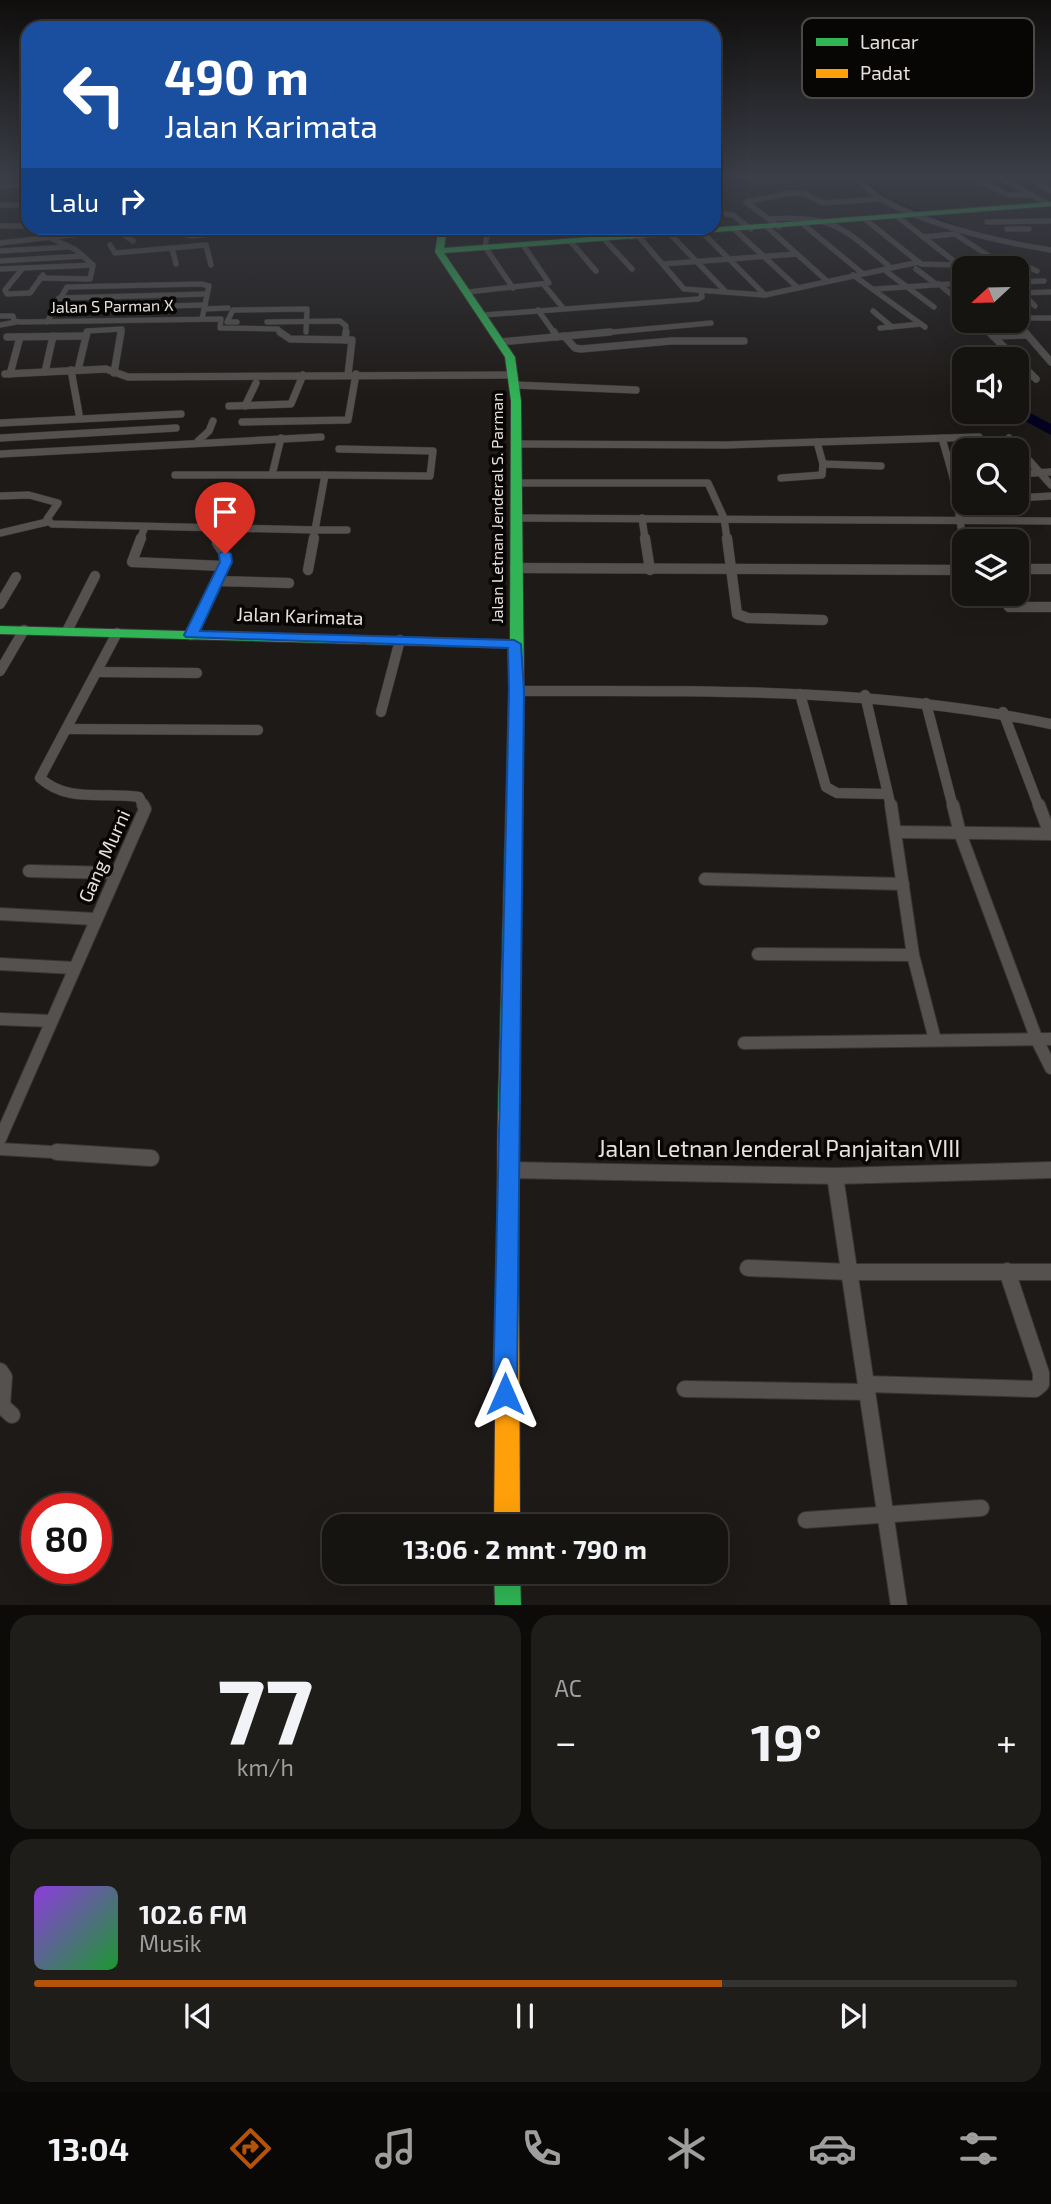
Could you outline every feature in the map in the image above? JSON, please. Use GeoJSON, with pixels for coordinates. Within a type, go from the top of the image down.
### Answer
{"type":"FeatureCollection","features":[{"type":"Feature","properties":{"kind":"main road","name":"Jalan Letnan Jenderal S. Parman"},"geometry":{"type":"LineString","coordinates":[[439,251],[484,315],[512,361],[514,380],[517,444],[514,644],[517,691],[507,1170],[507,1514]]}},
{"type":"Feature","properties":{"kind":"main road","name":"Jalan Karimata"},"geometry":{"type":"LineString","coordinates":[[0,630],[514,644]]}},
{"type":"Feature","properties":{"kind":"main road"},"geometry":{"type":"LineString","coordinates":[[507,1584],[508,1605]]}},
{"type":"Feature","properties":{"kind":"street"},"geometry":{"type":"LineString","coordinates":[[0,251],[20,250]]}},
{"type":"Feature","properties":{"kind":"street"},"geometry":{"type":"LineString","coordinates":[[75,250],[93,265]]}},
{"type":"Feature","properties":{"kind":"street"},"geometry":{"type":"LineString","coordinates":[[113,250],[115,253],[150,250]]}},
{"type":"Feature","properties":{"kind":"street"},"geometry":{"type":"LineString","coordinates":[[172,250],[176,264]]}},
{"type":"Feature","properties":{"kind":"street"},"geometry":{"type":"LineString","coordinates":[[207,250],[212,265]]}},
{"type":"Feature","properties":{"kind":"street"},"geometry":{"type":"LineString","coordinates":[[494,250],[513,288]]}},
{"type":"Feature","properties":{"kind":"street"},"geometry":{"type":"LineString","coordinates":[[530,250],[563,308]]}},
{"type":"Feature","properties":{"kind":"street"},"geometry":{"type":"LineString","coordinates":[[578,250],[596,271]]}},
{"type":"Feature","properties":{"kind":"street"},"geometry":{"type":"LineString","coordinates":[[614,250],[632,269]]}},
{"type":"Feature","properties":{"kind":"street"},"geometry":{"type":"LineString","coordinates":[[648,250],[682,288],[765,295],[862,273],[918,265],[959,265],[940,250]]}},
{"type":"Feature","properties":{"kind":"street"},"geometry":{"type":"LineString","coordinates":[[685,250],[726,292]]}},
{"type":"Feature","properties":{"kind":"street"},"geometry":{"type":"LineString","coordinates":[[722,250],[765,295]]}},
{"type":"Feature","properties":{"kind":"street"},"geometry":{"type":"LineString","coordinates":[[758,250],[798,288]]}},
{"type":"Feature","properties":{"kind":"street"},"geometry":{"type":"LineString","coordinates":[[793,250],[827,281]]}},
{"type":"Feature","properties":{"kind":"street"},"geometry":{"type":"LineString","coordinates":[[834,250],[862,273]]}},
{"type":"Feature","properties":{"kind":"street"},"geometry":{"type":"LineString","coordinates":[[870,250],[906,286],[934,307]]}},
{"type":"Feature","properties":{"kind":"street"},"geometry":{"type":"LineString","coordinates":[[901,250],[952,295]]}},
{"type":"Feature","properties":{"kind":"street"},"geometry":{"type":"LineString","coordinates":[[1029,250],[1051,259]]}},
{"type":"Feature","properties":{"kind":"street"},"geometry":{"type":"LineString","coordinates":[[663,264],[797,254]]}},
{"type":"Feature","properties":{"kind":"street"},"geometry":{"type":"LineString","coordinates":[[0,261],[83,256]]}},
{"type":"Feature","properties":{"kind":"street"},"geometry":{"type":"LineString","coordinates":[[0,269],[93,265]]}},
{"type":"Feature","properties":{"kind":"street"},"geometry":{"type":"LineString","coordinates":[[40,278],[90,279],[93,265]]}},
{"type":"Feature","properties":{"kind":"street"},"geometry":{"type":"LineString","coordinates":[[22,269],[5,290],[7,294],[30,293],[51,267]]}},
{"type":"Feature","properties":{"kind":"street"},"geometry":{"type":"LineString","coordinates":[[1029,267],[1037,271]]}},
{"type":"Feature","properties":{"kind":"street"},"geometry":{"type":"LineString","coordinates":[[853,275],[923,326],[880,328]]}},
{"type":"Feature","properties":{"kind":"street"},"geometry":{"type":"LineString","coordinates":[[1029,277],[1035,281]]}},
{"type":"Feature","properties":{"kind":"street"},"geometry":{"type":"LineString","coordinates":[[1029,281],[1044,281]]}},
{"type":"Feature","properties":{"kind":"street"},"geometry":{"type":"LineString","coordinates":[[874,289],[952,283]]}},
{"type":"Feature","properties":{"kind":"street"},"geometry":{"type":"LineString","coordinates":[[47,322],[65,288],[90,284],[206,284],[207,294],[202,318]]}},
{"type":"Feature","properties":{"kind":"street"},"geometry":{"type":"LineString","coordinates":[[468,292],[547,284]]}},
{"type":"Feature","properties":{"kind":"street"},"geometry":{"type":"LineString","coordinates":[[122,320],[135,286]]}},
{"type":"Feature","properties":{"kind":"street"},"geometry":{"type":"LineString","coordinates":[[484,315],[698,299],[702,297],[701,291]]}},
{"type":"Feature","properties":{"kind":"street"},"geometry":{"type":"LineString","coordinates":[[1029,293],[1051,292]]}},
{"type":"Feature","properties":{"kind":"street"},"geometry":{"type":"LineString","coordinates":[[59,298],[207,294]]}},
{"type":"Feature","properties":{"kind":"street"},"geometry":{"type":"LineString","coordinates":[[1029,304],[1040,318]]}},
{"type":"Feature","properties":{"kind":"street"},"geometry":{"type":"LineString","coordinates":[[53,309],[228,308]]}},
{"type":"Feature","properties":{"kind":"street"},"geometry":{"type":"LineString","coordinates":[[242,422],[346,421],[354,342],[345,340],[346,326],[340,321],[307,321],[227,322],[233,310],[300,308],[309,310],[307,321],[306,332]]}},
{"type":"Feature","properties":{"kind":"street"},"geometry":{"type":"LineString","coordinates":[[340,321],[341,309]]}},
{"type":"Feature","properties":{"kind":"street"},"geometry":{"type":"LineString","coordinates":[[538,310],[561,337],[578,349],[655,342],[744,341]]}},
{"type":"Feature","properties":{"kind":"street"},"geometry":{"type":"LineString","coordinates":[[873,312],[892,327]]}},
{"type":"Feature","properties":{"kind":"street","name":"Jalan S Parman X"},"geometry":{"type":"LineString","coordinates":[[0,316],[14,316],[16,322],[220,319],[218,327],[278,329],[283,337],[290,339],[345,340]]}},
{"type":"Feature","properties":{"kind":"street"},"geometry":{"type":"LineString","coordinates":[[1029,318],[1051,318]]}},
{"type":"Feature","properties":{"kind":"street"},"geometry":{"type":"LineString","coordinates":[[594,321],[601,333]]}},
{"type":"Feature","properties":{"kind":"street"},"geometry":{"type":"LineString","coordinates":[[0,325],[16,322]]}},
{"type":"Feature","properties":{"kind":"street"},"geometry":{"type":"LineString","coordinates":[[500,342],[711,323]]}},
{"type":"Feature","properties":{"kind":"street"},"geometry":{"type":"LineString","coordinates":[[73,450],[80,417],[75,370],[87,331],[121,329],[114,373]]}},
{"type":"Feature","properties":{"kind":"street"},"geometry":{"type":"LineString","coordinates":[[644,329],[655,342]]}},
{"type":"Feature","properties":{"kind":"street"},"geometry":{"type":"LineString","coordinates":[[990,333],[1004,347]]}},
{"type":"Feature","properties":{"kind":"street"},"geometry":{"type":"LineString","coordinates":[[993,336],[1027,335],[1051,362]]}},
{"type":"Feature","properties":{"kind":"street"},"geometry":{"type":"LineString","coordinates":[[45,372],[53,336]]}},
{"type":"Feature","properties":{"kind":"street"},"geometry":{"type":"LineString","coordinates":[[7,337],[86,336]]}},
{"type":"Feature","properties":{"kind":"street"},"geometry":{"type":"LineString","coordinates":[[20,337],[8,374],[106,369],[128,377],[352,374],[514,380],[636,390]]}},
{"type":"Feature","properties":{"kind":"street"},"geometry":{"type":"LineString","coordinates":[[1029,372],[1036,379]]}},
{"type":"Feature","properties":{"kind":"street"},"geometry":{"type":"LineString","coordinates":[[229,406],[293,403],[303,375]]}},
{"type":"Feature","properties":{"kind":"street"},"geometry":{"type":"LineString","coordinates":[[245,406],[256,383]]}},
{"type":"Feature","properties":{"kind":"street"},"geometry":{"type":"LineString","coordinates":[[0,423],[181,414]]}},
{"type":"Feature","properties":{"kind":"street"},"geometry":{"type":"LineString","coordinates":[[196,441],[209,431],[213,421]]}},
{"type":"Feature","properties":{"kind":"street"},"geometry":{"type":"LineString","coordinates":[[0,438],[176,428]]}},
{"type":"Feature","properties":{"kind":"street"},"geometry":{"type":"LineString","coordinates":[[0,454],[196,441],[321,437]]}},
{"type":"Feature","properties":{"kind":"street"},"geometry":{"type":"LineString","coordinates":[[517,444],[817,442],[979,437]]}},
{"type":"Feature","properties":{"kind":"street"},"geometry":{"type":"LineString","coordinates":[[943,438],[952,473]]}},
{"type":"Feature","properties":{"kind":"street"},"geometry":{"type":"LineString","coordinates":[[272,475],[281,439]]}},
{"type":"Feature","properties":{"kind":"street"},"geometry":{"type":"LineString","coordinates":[[781,478],[821,475],[824,464],[817,442]]}},
{"type":"Feature","properties":{"kind":"street"},"geometry":{"type":"LineString","coordinates":[[175,475],[424,478],[433,470],[433,451],[339,450]]}},
{"type":"Feature","properties":{"kind":"street"},"geometry":{"type":"LineString","coordinates":[[1029,461],[1051,485]]}},
{"type":"Feature","properties":{"kind":"street"},"geometry":{"type":"LineString","coordinates":[[824,464],[881,466]]}},
{"type":"Feature","properties":{"kind":"street"},"geometry":{"type":"LineString","coordinates":[[1029,473],[1051,472]]}},
{"type":"Feature","properties":{"kind":"street"},"geometry":{"type":"LineString","coordinates":[[308,570],[325,475]]}},
{"type":"Feature","properties":{"kind":"street"},"geometry":{"type":"LineString","coordinates":[[517,483],[704,481],[711,485],[724,518],[736,608],[740,616],[823,620]]}},
{"type":"Feature","properties":{"kind":"street"},"geometry":{"type":"LineString","coordinates":[[0,496],[27,495],[58,503],[47,522]]}},
{"type":"Feature","properties":{"kind":"street"},"geometry":{"type":"LineString","coordinates":[[1029,497],[1051,496]]}},
{"type":"Feature","properties":{"kind":"street"},"geometry":{"type":"LineString","coordinates":[[960,515],[961,529]]}},
{"type":"Feature","properties":{"kind":"street"},"geometry":{"type":"LineString","coordinates":[[517,518],[724,518],[960,523],[1051,521]]}},
{"type":"Feature","properties":{"kind":"street"},"geometry":{"type":"LineString","coordinates":[[642,518],[650,570]]}},
{"type":"Feature","properties":{"kind":"street"},"geometry":{"type":"LineString","coordinates":[[0,533],[47,522],[219,530],[346,530]]}},
{"type":"Feature","properties":{"kind":"street"},"geometry":{"type":"LineString","coordinates":[[145,527],[132,562],[223,566]]}},
{"type":"Feature","properties":{"kind":"street"},"geometry":{"type":"LineString","coordinates":[[191,635],[226,556],[217,543],[219,530]]}},
{"type":"Feature","properties":{"kind":"street"},"geometry":{"type":"LineString","coordinates":[[515,568],[952,570]]}},
{"type":"Feature","properties":{"kind":"street"},"geometry":{"type":"LineString","coordinates":[[1029,569],[1051,569]]}},
{"type":"Feature","properties":{"kind":"street"},"geometry":{"type":"LineString","coordinates":[[67,631],[95,576]]}},
{"type":"Feature","properties":{"kind":"street"},"geometry":{"type":"LineString","coordinates":[[0,604],[16,577]]}},
{"type":"Feature","properties":{"kind":"street"},"geometry":{"type":"LineString","coordinates":[[216,580],[289,583]]}},
{"type":"Feature","properties":{"kind":"street"},"geometry":{"type":"LineString","coordinates":[[1008,606],[1051,607]]}},
{"type":"Feature","properties":{"kind":"street"},"geometry":{"type":"LineString","coordinates":[[0,671],[24,630]]}},
{"type":"Feature","properties":{"kind":"street","name":"Gang Murni"},"geometry":{"type":"LineString","coordinates":[[0,1139],[144,805],[134,796],[57,791],[42,782],[39,775],[67,729],[117,633]]}},
{"type":"Feature","properties":{"kind":"street"},"geometry":{"type":"LineString","coordinates":[[381,712],[400,640]]}},
{"type":"Feature","properties":{"kind":"street"},"geometry":{"type":"LineString","coordinates":[[98,672],[197,673]]}},
{"type":"Feature","properties":{"kind":"street"},"geometry":{"type":"LineString","coordinates":[[517,691],[865,695],[1003,712],[1051,724]]}},
{"type":"Feature","properties":{"kind":"street"},"geometry":{"type":"LineString","coordinates":[[800,694],[826,787],[837,793],[887,794]]}},
{"type":"Feature","properties":{"kind":"street"},"geometry":{"type":"LineString","coordinates":[[865,695],[897,832],[913,955],[935,1041]]}},
{"type":"Feature","properties":{"kind":"street"},"geometry":{"type":"LineString","coordinates":[[926,703],[960,833],[1037,1040],[1051,1068]]}},
{"type":"Feature","properties":{"kind":"street"},"geometry":{"type":"LineString","coordinates":[[897,832],[1051,835],[1003,712]]}},
{"type":"Feature","properties":{"kind":"street"},"geometry":{"type":"LineString","coordinates":[[67,729],[129,733],[194,728],[258,730]]}},
{"type":"Feature","properties":{"kind":"street"},"geometry":{"type":"LineString","coordinates":[[29,871],[116,873]]}},
{"type":"Feature","properties":{"kind":"street"},"geometry":{"type":"LineString","coordinates":[[705,879],[903,884]]}},
{"type":"Feature","properties":{"kind":"street"},"geometry":{"type":"LineString","coordinates":[[0,914],[95,919]]}},
{"type":"Feature","properties":{"kind":"street"},"geometry":{"type":"LineString","coordinates":[[758,954],[913,955]]}},
{"type":"Feature","properties":{"kind":"street"},"geometry":{"type":"LineString","coordinates":[[0,964],[74,968]]}},
{"type":"Feature","properties":{"kind":"street"},"geometry":{"type":"LineString","coordinates":[[0,1019],[51,1021]]}},
{"type":"Feature","properties":{"kind":"street"},"geometry":{"type":"LineString","coordinates":[[744,1043],[1051,1040]]}},
{"type":"Feature","properties":{"kind":"street"},"geometry":{"type":"LineString","coordinates":[[0,1149],[151,1158]]}},
{"type":"Feature","properties":{"kind":"street","name":"Jalan Letnan Jenderal Panjaitan VIII"},"geometry":{"type":"LineString","coordinates":[[507,1170],[835,1176],[1051,1170]]}},
{"type":"Feature","properties":{"kind":"street"},"geometry":{"type":"LineString","coordinates":[[835,1176],[899,1605]]}},
{"type":"Feature","properties":{"kind":"street"},"geometry":{"type":"LineString","coordinates":[[748,1268],[850,1272],[1051,1272]]}},
{"type":"Feature","properties":{"kind":"street"},"geometry":{"type":"LineString","coordinates":[[685,1389],[1035,1389],[1041,1384],[1041,1373],[1007,1271]]}},
{"type":"Feature","properties":{"kind":"street"},"geometry":{"type":"LineString","coordinates":[[0,1371],[4,1377],[2,1406],[4,1411],[12,1415]]}},
{"type":"Feature","properties":{"kind":"street"},"geometry":{"type":"LineString","coordinates":[[806,1520],[981,1508]]}},
{"type":"Feature","properties":{"kind":"waterway"},"geometry":{"type":"LineString","coordinates":[[1029,418],[1051,430]]}},
{"type":"Feature","properties":{"kind":"traffic: fast"},"geometry":{"type":"LineString","coordinates":[[439,250],[510,357],[516,401],[517,691],[508,1112]]}},
{"type":"Feature","properties":{"kind":"traffic: fast"},"geometry":{"type":"LineString","coordinates":[[439,251],[453,250]]}},
{"type":"Feature","properties":{"kind":"traffic: fast"},"geometry":{"type":"LineString","coordinates":[[0,630],[515,644]]}},
{"type":"Feature","properties":{"kind":"traffic: fast"},"geometry":{"type":"LineString","coordinates":[[507,1584],[508,1605]]}},
{"type":"Feature","properties":{"kind":"traffic: slow"},"geometry":{"type":"LineString","coordinates":[[507,1514],[508,1112]]}},
{"type":"Feature","properties":{"kind":"route"},"geometry":{"type":"LineString","coordinates":[[225,554],[226,562],[191,635],[514,644],[517,691],[509,1031],[505,1394]]}}]}
